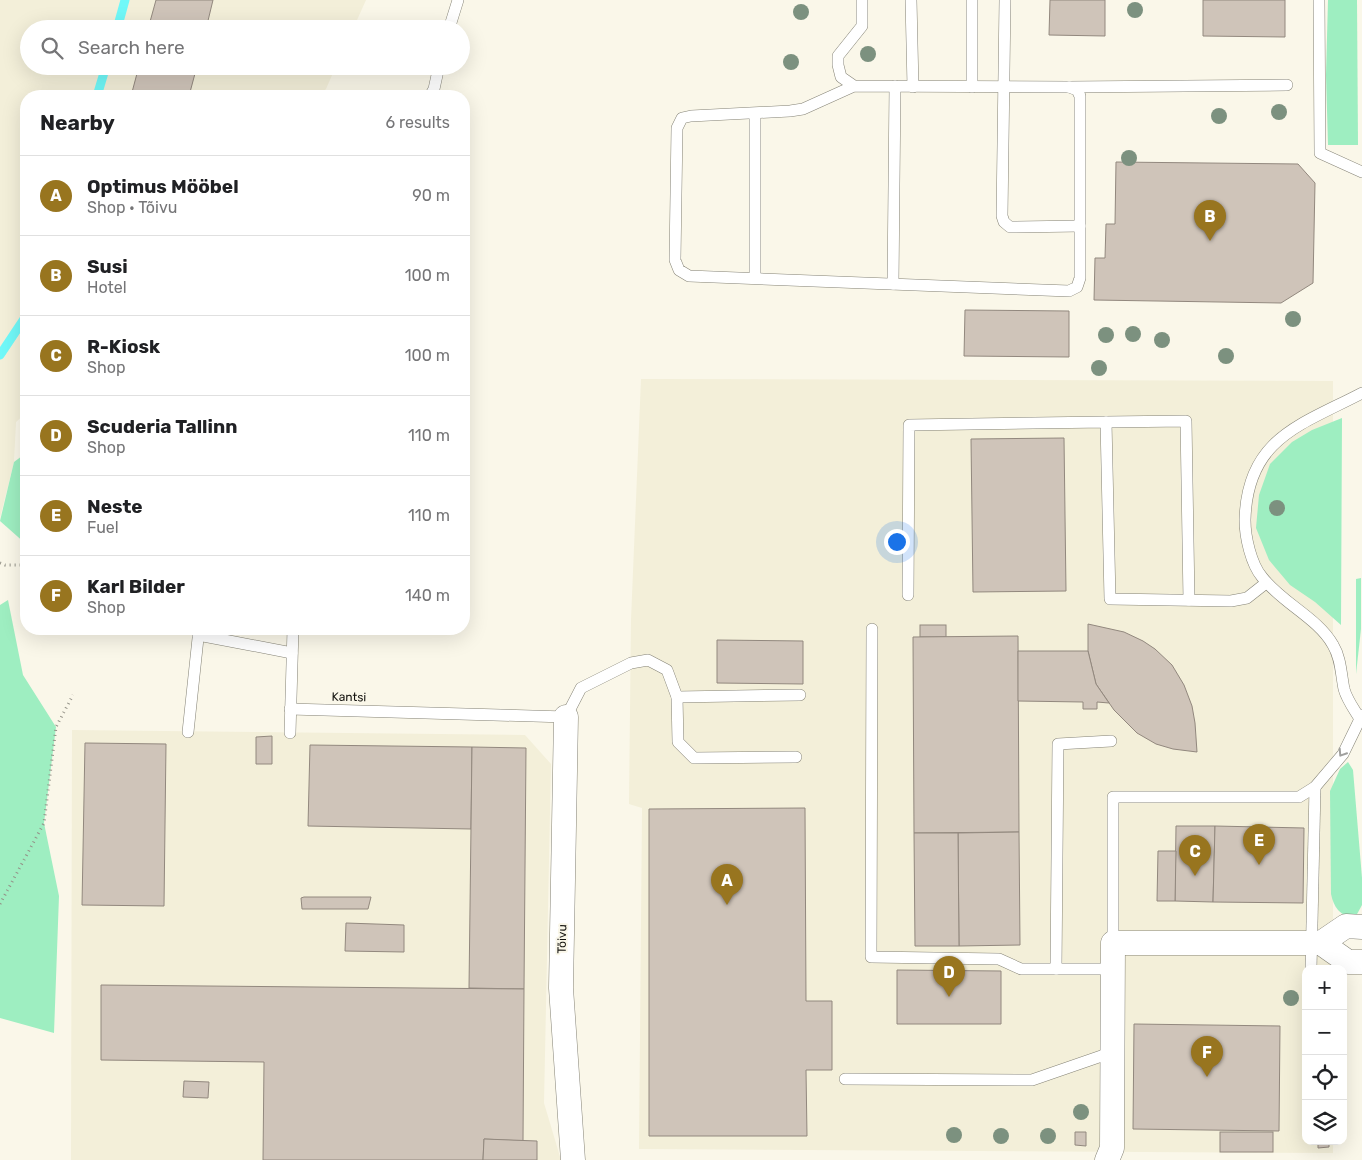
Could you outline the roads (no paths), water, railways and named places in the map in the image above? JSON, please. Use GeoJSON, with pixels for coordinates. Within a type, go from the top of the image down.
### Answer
{"type":"FeatureCollection","features":[{"type":"Feature","properties":{"kind":"street","name":"Tõivu"},"geometry":{"type":"LineString","coordinates":[[566,717],[561,988],[573,1160]]}},
{"type":"Feature","properties":{"kind":"street"},"geometry":{"type":"LineString","coordinates":[[1107,1160],[1112,1148],[1113,943],[1316,943],[1346,926],[1362,927]]}},
{"type":"Feature","properties":{"kind":"street"},"geometry":{"type":"LineString","coordinates":[[1316,943],[1348,962],[1362,962]]}},
{"type":"Feature","properties":{"kind":"lane"},"geometry":{"type":"LineString","coordinates":[[452,20],[458,0]]}},
{"type":"Feature","properties":{"kind":"lane"},"geometry":{"type":"LineString","coordinates":[[854,86],[841,77],[838,56],[862,26],[862,0]]}},
{"type":"Feature","properties":{"kind":"lane"},"geometry":{"type":"LineString","coordinates":[[911,0],[913,86]]}},
{"type":"Feature","properties":{"kind":"lane"},"geometry":{"type":"LineString","coordinates":[[972,0],[972,87]]}},
{"type":"Feature","properties":{"kind":"lane"},"geometry":{"type":"LineString","coordinates":[[1005,0],[1002,216],[1004,222],[1010,227],[1080,226]]}},
{"type":"Feature","properties":{"kind":"lane"},"geometry":{"type":"LineString","coordinates":[[1319,0],[1320,153],[1362,172]]}},
{"type":"Feature","properties":{"kind":"lane"},"geometry":{"type":"LineString","coordinates":[[433,90],[437,75]]}},
{"type":"Feature","properties":{"kind":"lane"},"geometry":{"type":"LineString","coordinates":[[1069,87],[1077,90],[1080,96],[1080,278],[1077,287],[1069,291],[689,276],[679,270],[675,260],[677,128],[682,118],[790,111],[803,108],[854,86],[1287,85]]}},
{"type":"Feature","properties":{"kind":"lane"},"geometry":{"type":"LineString","coordinates":[[893,284],[895,86]]}},
{"type":"Feature","properties":{"kind":"lane"},"geometry":{"type":"LineString","coordinates":[[754,114],[755,278]]}},
{"type":"Feature","properties":{"kind":"lane"},"geometry":{"type":"LineString","coordinates":[[1113,943],[1113,797],[1298,797],[1315,787],[1343,754],[1361,717],[1352,707],[1344,691],[1339,662],[1333,644],[1313,622],[1280,598],[1260,576],[1249,549],[1245,528],[1248,491],[1257,466],[1270,446],[1303,422],[1362,393]]}},
{"type":"Feature","properties":{"kind":"lane"},"geometry":{"type":"LineString","coordinates":[[908,595],[909,425],[1186,421],[1189,600]]}},
{"type":"Feature","properties":{"kind":"lane"},"geometry":{"type":"LineString","coordinates":[[1106,422],[1110,599],[1231,601],[1247,598],[1266,582]]}},
{"type":"Feature","properties":{"kind":"lane"},"geometry":{"type":"LineString","coordinates":[[872,629],[871,957],[999,959],[1021,969],[1113,969]]}},
{"type":"Feature","properties":{"kind":"lane"},"geometry":{"type":"LineString","coordinates":[[188,732],[199,635]]}},
{"type":"Feature","properties":{"kind":"lane"},"geometry":{"type":"LineString","coordinates":[[212,635],[292,653]]}},
{"type":"Feature","properties":{"kind":"lane"},"geometry":{"type":"LineString","coordinates":[[290,733],[293,635]]}},
{"type":"Feature","properties":{"kind":"lane"},"geometry":{"type":"LineString","coordinates":[[566,717],[581,688],[631,663],[648,660],[667,670],[677,698],[678,742],[694,758],[796,757]]}},
{"type":"Feature","properties":{"kind":"lane"},"geometry":{"type":"LineString","coordinates":[[677,698],[800,695]]}},
{"type":"Feature","properties":{"kind":"lane","name":"Kantsi"},"geometry":{"type":"LineString","coordinates":[[290,710],[566,717]]}},
{"type":"Feature","properties":{"kind":"lane"},"geometry":{"type":"LineString","coordinates":[[1056,969],[1058,744],[1111,741]]}},
{"type":"Feature","properties":{"kind":"lane"},"geometry":{"type":"LineString","coordinates":[[1312,965],[1316,943],[1315,787]]}},
{"type":"Feature","properties":{"kind":"lane"},"geometry":{"type":"LineString","coordinates":[[845,1079],[1032,1080],[1113,1052]]}},
{"type":"Feature","properties":{"kind":"waterway"},"geometry":{"type":"LineString","coordinates":[[119,20],[125,0]]}},
{"type":"Feature","properties":{"kind":"waterway"},"geometry":{"type":"LineString","coordinates":[[99,90],[103,75]]}},
{"type":"Feature","properties":{"kind":"waterway"},"geometry":{"type":"LineString","coordinates":[[0,355],[20,325]]}},
{"type":"Feature","properties":{"kind":"place","name":"Susi"},"geometry":{"type":"Point","coordinates":[1210,241]}},
{"type":"Feature","properties":{"kind":"place","name":"Neste"},"geometry":{"type":"Point","coordinates":[1259,865]}},
{"type":"Feature","properties":{"kind":"place","name":"R-Kiosk"},"geometry":{"type":"Point","coordinates":[1195,876]}},
{"type":"Feature","properties":{"kind":"place","name":"Optimus Mööbel"},"geometry":{"type":"Point","coordinates":[727,905]}},
{"type":"Feature","properties":{"kind":"place","name":"Scuderia Tallinn"},"geometry":{"type":"Point","coordinates":[949,997]}},
{"type":"Feature","properties":{"kind":"place","name":"Karl Bilder"},"geometry":{"type":"Point","coordinates":[1207,1077]}}]}
